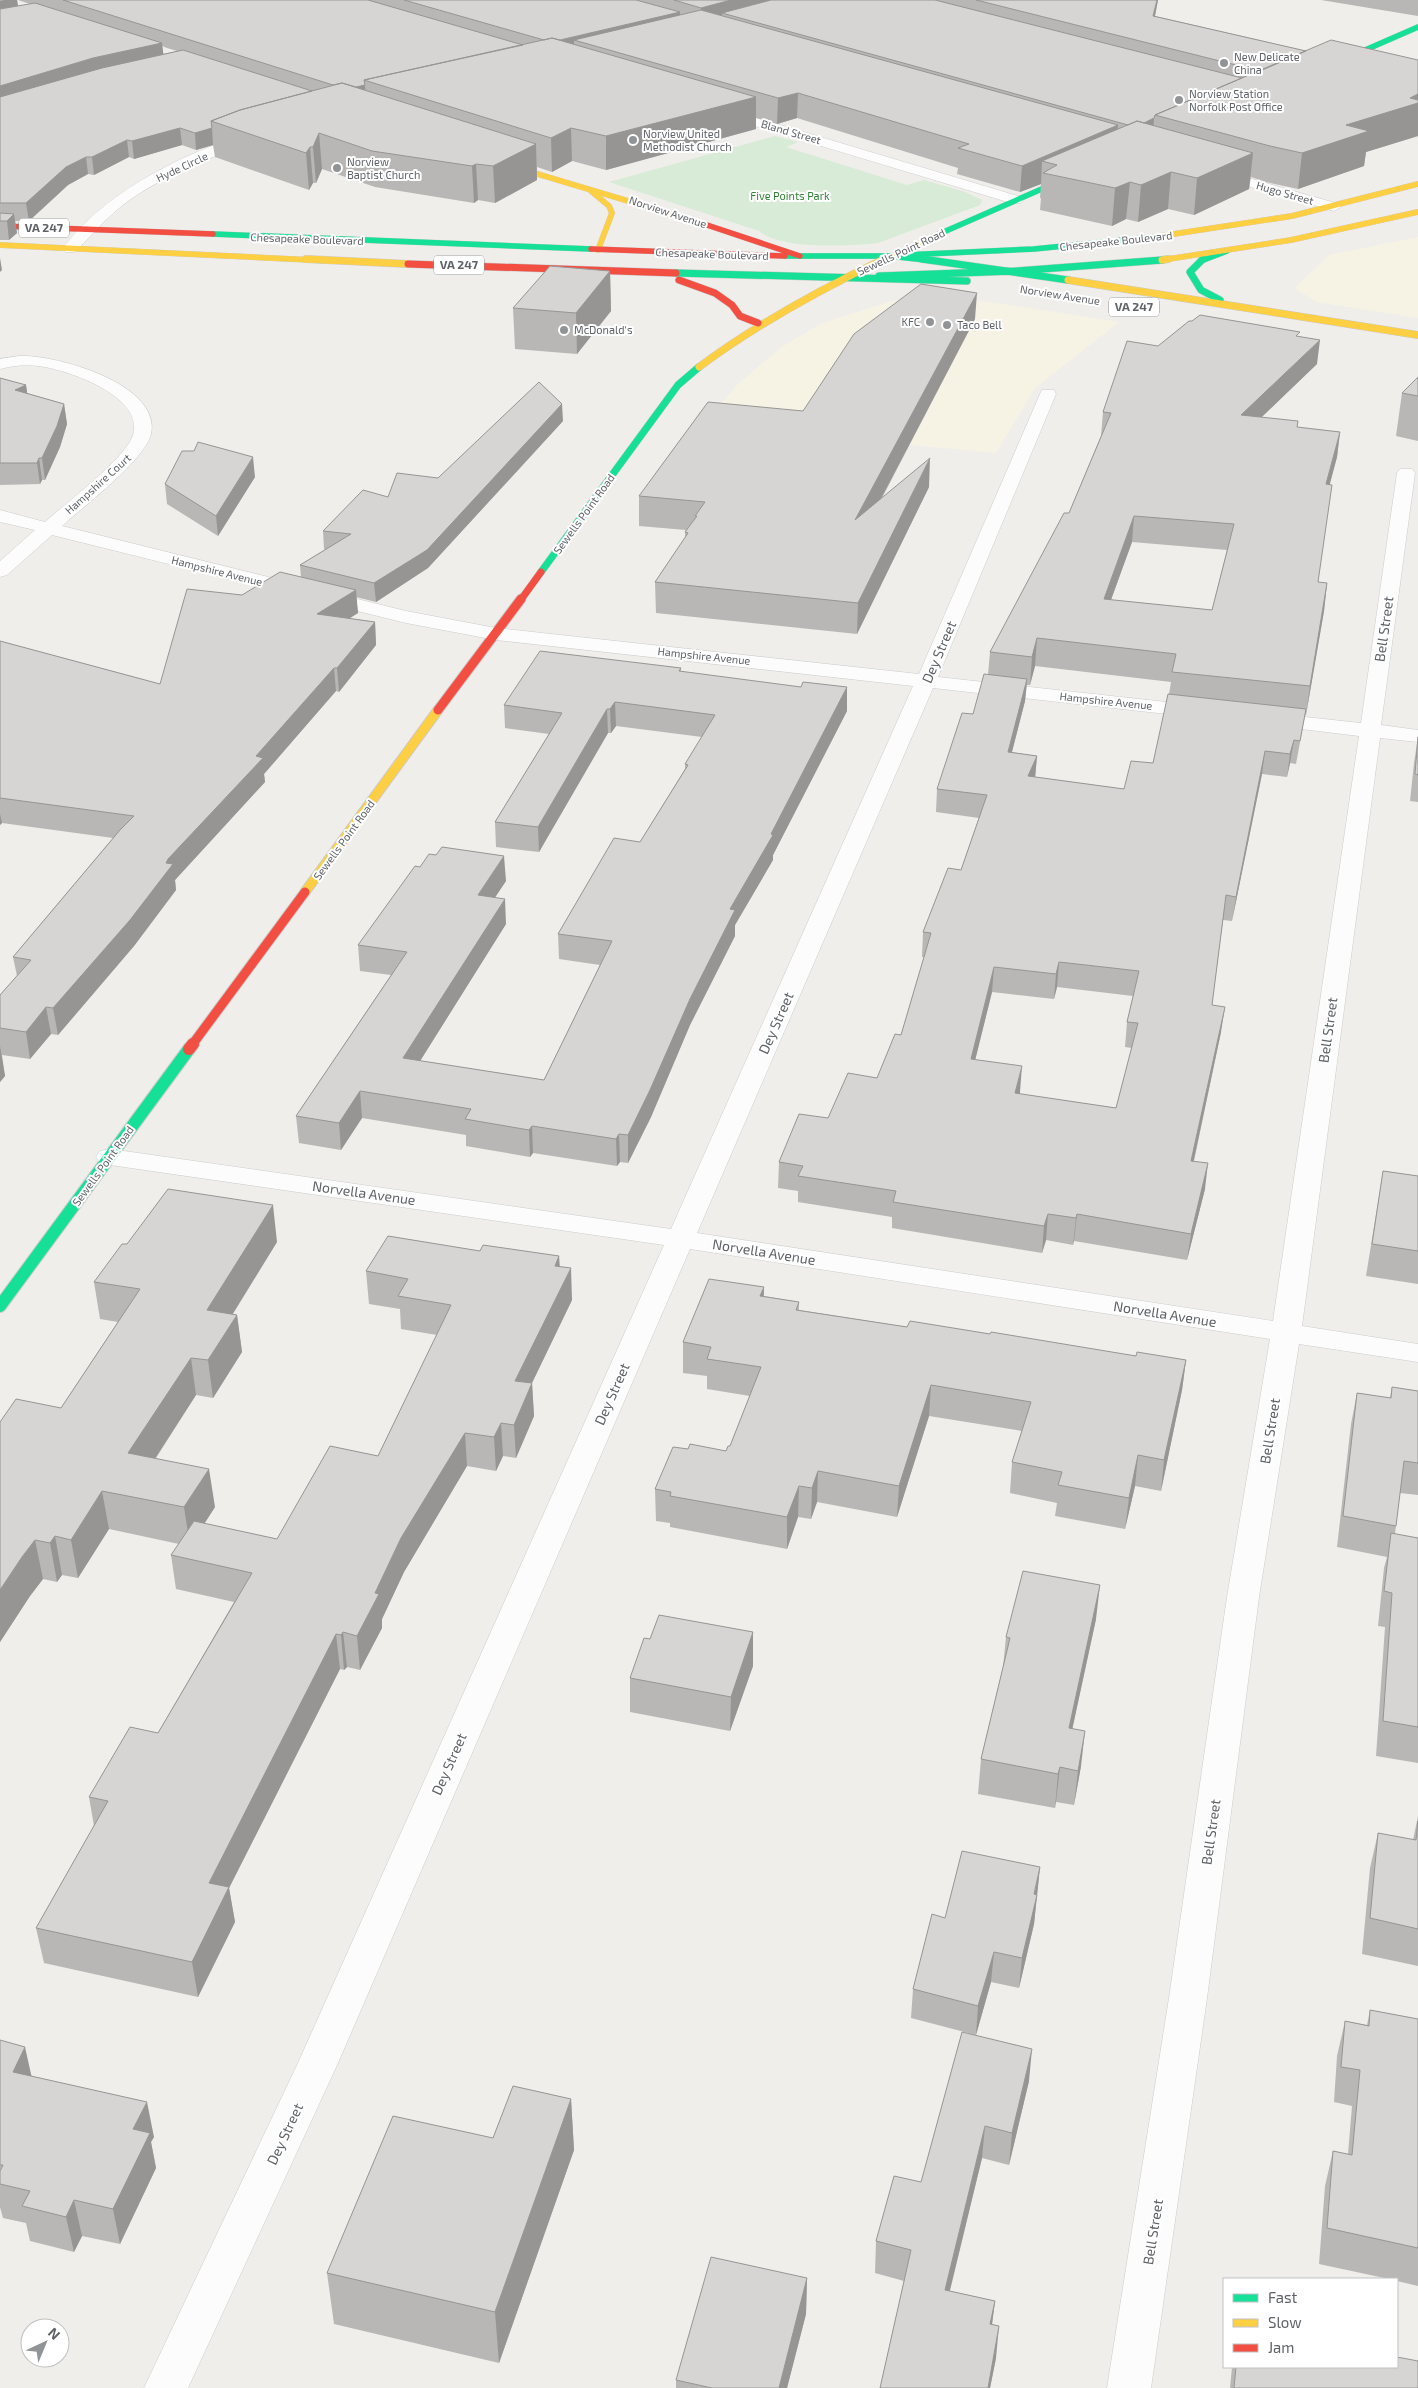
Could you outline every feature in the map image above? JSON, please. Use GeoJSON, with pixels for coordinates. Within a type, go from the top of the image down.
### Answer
{"type":"FeatureCollection","features":[{"type":"Feature","properties":{"kind":"main road"},"geometry":{"type":"LineString","coordinates":[[1321,69],[1418,26]]}},
{"type":"Feature","properties":{"kind":"main road","name":"Norview Avenue"},"geometry":{"type":"LineString","coordinates":[[488,158],[591,191],[627,199],[800,256]]}},
{"type":"Feature","properties":{"kind":"main road","name":"Sewells Point Road"},"geometry":{"type":"LineString","coordinates":[[0,1306],[678,386],[704,360],[758,323],[890,256],[1087,170]]}},
{"type":"Feature","properties":{"kind":"main road","name":"Chesapeake Boulevard"},"geometry":{"type":"LineString","coordinates":[[0,226],[598,250],[800,256],[890,256],[1050,248],[1203,231],[1334,207],[1418,184]]}},
{"type":"Feature","properties":{"kind":"main road","name":"Norview Avenue"},"geometry":{"type":"LineString","coordinates":[[591,191],[609,206],[612,213],[598,250]]}},
{"type":"Feature","properties":{"kind":"main road","name":"Chesapeake Boulevard"},"geometry":{"type":"LineString","coordinates":[[0,246],[651,272],[848,277],[1017,271],[1155,260],[1227,251],[1362,227],[1418,212]]}},
{"type":"Feature","properties":{"kind":"main road"},"geometry":{"type":"LineString","coordinates":[[976,218],[986,227]]}},
{"type":"Feature","properties":{"kind":"main road"},"geometry":{"type":"LineString","coordinates":[[1004,238],[1050,248]]}},
{"type":"Feature","properties":{"kind":"main road"},"geometry":{"type":"LineString","coordinates":[[1227,251],[1203,258],[1193,266],[1190,272],[1192,282],[1202,291],[1236,306]]}},
{"type":"Feature","properties":{"kind":"main road","name":"Norview Avenue"},"geometry":{"type":"LineString","coordinates":[[890,256],[1017,271],[1418,335]]}},
{"type":"Feature","properties":{"kind":"main road"},"geometry":{"type":"LineString","coordinates":[[651,272],[715,294],[732,305],[740,316],[758,323]]}},
{"type":"Feature","properties":{"kind":"main road","name":"VA 247"},"geometry":{"type":"LineString","coordinates":[[848,277],[914,278],[991,284]]}},
{"type":"Feature","properties":{"kind":"street","name":"Bland Street"},"geometry":{"type":"LineString","coordinates":[[703,107],[1016,200]]}},
{"type":"Feature","properties":{"kind":"street","name":"Hyde Circle"},"geometry":{"type":"LineString","coordinates":[[70,249],[118,202],[172,169],[261,134]]}},
{"type":"Feature","properties":{"kind":"street","name":"Hugo Street"},"geometry":{"type":"LineString","coordinates":[[1198,168],[1334,207]]}},
{"type":"Feature","properties":{"kind":"street","name":"Hampshire Court"},"geometry":{"type":"LineString","coordinates":[[0,364],[24,360],[39,361],[90,376],[119,390],[132,400],[142,415],[144,430],[134,452],[49,528]]}},
{"type":"Feature","properties":{"kind":"street","name":"Dey Street"},"geometry":{"type":"LineString","coordinates":[[166,2388],[318,2063],[926,681],[1048,394]]}},
{"type":"Feature","properties":{"kind":"street","name":"Bell Street"},"geometry":{"type":"LineString","coordinates":[[1129,2388],[1188,1998],[1243,1597],[1286,1333],[1406,473]]}},
{"type":"Feature","properties":{"kind":"street","name":"Hampshire Avenue"},"geometry":{"type":"LineString","coordinates":[[0,516],[406,617],[496,634],[1222,714]]}},
{"type":"Feature","properties":{"kind":"street"},"geometry":{"type":"LineString","coordinates":[[0,571],[49,528]]}},
{"type":"Feature","properties":{"kind":"street"},"geometry":{"type":"LineString","coordinates":[[1251,717],[1418,736]]}},
{"type":"Feature","properties":{"kind":"street","name":"Norvella Avenue"},"geometry":{"type":"LineString","coordinates":[[110,1156],[680,1238],[1418,1353]]}},
{"type":"Feature","properties":{"kind":"shaded area"},"geometry":{"type":"Polygon","coordinates":[[[1418,237],[1418,318],[1316,302],[1295,288],[1329,255],[1418,237]]]}},
{"type":"Feature","properties":{"kind":"shaded area"},"geometry":{"type":"Polygon","coordinates":[[[931,293],[1119,322],[1035,388],[996,453],[702,425],[739,383],[782,347],[820,324],[889,302],[931,293]]]}},
{"type":"Feature","properties":{"kind":"green space","name":"Five Points Park"},"geometry":{"type":"Polygon","coordinates":[[[775,136],[798,142],[786,147],[907,185],[924,180],[965,192],[982,200],[980,205],[878,243],[833,246],[799,244],[769,237],[759,231],[609,182],[775,136]]]}},
{"type":"Feature","properties":{"kind":"building"},"geometry":{"type":"Polygon","coordinates":[[[63,0],[368,0],[523,45],[364,80],[365,85],[356,87],[342,83],[333,85],[63,0]]]}},
{"type":"Feature","properties":{"kind":"building"},"geometry":{"type":"Polygon","coordinates":[[[404,0],[636,0],[680,12],[560,40],[552,38],[544,40],[404,0]]]}},
{"type":"Feature","properties":{"kind":"building"},"geometry":{"type":"Polygon","coordinates":[[[674,0],[731,0],[701,8],[674,0]]]}},
{"type":"Feature","properties":{"kind":"building"},"geometry":{"type":"Polygon","coordinates":[[[771,0],[935,0],[1242,78],[1155,115],[1154,118],[1144,123],[1137,121],[1128,125],[722,13],[771,0]]]}},
{"type":"Feature","properties":{"kind":"building"},"geometry":{"type":"Polygon","coordinates":[[[976,0],[1157,0],[1153,16],[1306,51],[1260,71],[976,0]]]}},
{"type":"Feature","properties":{"kind":"building"},"geometry":{"type":"Polygon","coordinates":[[[35,3],[162,43],[93,58],[0,86],[0,9],[35,3]]]}},
{"type":"Feature","properties":{"kind":"building"},"geometry":{"type":"Polygon","coordinates":[[[701,10],[1118,125],[1022,166],[958,148],[969,144],[798,93],[778,98],[574,40],[701,10]]]}},
{"type":"Feature","properties":{"kind":"building"},"geometry":{"type":"Polygon","coordinates":[[[552,38],[756,97],[606,136],[571,128],[551,138],[364,80],[552,38]]]}},
{"type":"Feature","properties":{"kind":"building"},"geometry":{"type":"Polygon","coordinates":[[[1331,40],[1418,60],[1418,94],[1410,98],[1418,100],[1418,103],[1346,125],[1369,131],[1302,153],[1155,115],[1331,40]]]}},
{"type":"Feature","properties":{"kind":"building"},"geometry":{"type":"Polygon","coordinates":[[[183,50],[312,91],[240,110],[211,121],[212,128],[195,133],[180,128],[132,141],[127,140],[66,167],[26,203],[0,203],[0,97],[102,68],[183,50]]]}},
{"type":"Feature","properties":{"kind":"building"},"geometry":{"type":"Polygon","coordinates":[[[342,83],[536,144],[493,166],[476,164],[472,166],[372,151],[319,133],[313,147],[310,147],[306,153],[211,121],[240,110],[342,83]]]}},
{"type":"Feature","properties":{"kind":"building"},"geometry":{"type":"Polygon","coordinates":[[[1137,121],[1253,153],[1197,178],[1171,172],[1141,185],[1130,182],[1115,188],[1043,173],[1057,165],[1042,161],[1137,121]]]}},
{"type":"Feature","properties":{"kind":"building"},"geometry":{"type":"Polygon","coordinates":[[[0,213],[14,214],[7,221],[0,221],[0,213]]]}},
{"type":"Feature","properties":{"kind":"building"},"geometry":{"type":"Polygon","coordinates":[[[550,266],[610,271],[576,313],[513,308],[550,266]]]}},
{"type":"Feature","properties":{"kind":"building"},"geometry":{"type":"Polygon","coordinates":[[[921,284],[977,293],[855,520],[930,458],[858,603],[655,582],[688,533],[685,532],[705,502],[639,496],[708,402],[803,411],[854,334],[921,284]]]}},
{"type":"Feature","properties":{"kind":"building"},"geometry":{"type":"Polygon","coordinates":[[[1200,315],[1300,332],[1296,336],[1320,340],[1241,415],[1298,421],[1297,427],[1340,432],[1326,484],[1332,485],[1318,582],[1327,583],[1310,686],[1172,672],[1176,654],[1037,638],[1032,657],[990,652],[1064,513],[1069,513],[1111,413],[1103,412],[1127,341],[1158,346],[1189,321],[1200,315]],[[1134,516],[1104,599],[1212,610],[1234,524],[1134,516]]]}},
{"type":"Feature","properties":{"kind":"building"},"geometry":{"type":"Polygon","coordinates":[[[1418,377],[1418,396],[1402,393],[1418,377]]]}},
{"type":"Feature","properties":{"kind":"building"},"geometry":{"type":"Polygon","coordinates":[[[0,378],[26,385],[15,390],[64,404],[57,426],[42,458],[39,458],[37,463],[0,463],[0,378]]]}},
{"type":"Feature","properties":{"kind":"building"},"geometry":{"type":"Polygon","coordinates":[[[539,382],[562,404],[427,550],[374,583],[300,565],[351,534],[323,531],[363,490],[388,497],[397,473],[438,478],[539,382]]]}},
{"type":"Feature","properties":{"kind":"building"},"geometry":{"type":"Polygon","coordinates":[[[198,442],[253,457],[216,516],[165,484],[182,451],[194,451],[198,442]]]}},
{"type":"Feature","properties":{"kind":"building"},"geometry":{"type":"Polygon","coordinates":[[[280,572],[356,590],[317,614],[375,622],[337,668],[334,668],[256,756],[263,758],[168,859],[166,863],[173,864],[130,920],[53,1008],[46,1007],[26,1032],[0,1028],[0,995],[31,960],[13,957],[120,830],[134,816],[0,798],[0,641],[160,684],[187,589],[242,595],[280,572]]]}},
{"type":"Feature","properties":{"kind":"building"},"geometry":{"type":"Polygon","coordinates":[[[540,651],[681,668],[679,671],[801,687],[803,682],[847,687],[771,834],[773,835],[730,909],[735,910],[690,999],[628,1135],[619,1134],[616,1139],[532,1126],[529,1130],[465,1119],[471,1109],[360,1091],[339,1123],[296,1116],[407,952],[358,945],[415,866],[420,867],[429,854],[436,855],[442,847],[504,856],[478,895],[505,899],[403,1058],[544,1080],[612,941],[558,934],[614,838],[640,842],[688,765],[685,764],[715,715],[615,702],[610,709],[607,709],[538,827],[495,822],[562,713],[504,705],[540,651]]]}},
{"type":"Feature","properties":{"kind":"building"},"geometry":{"type":"Polygon","coordinates":[[[984,674],[1027,679],[1008,752],[1037,756],[1028,776],[1124,789],[1131,761],[1153,763],[1168,694],[1306,709],[1300,741],[1294,740],[1290,754],[1265,751],[1236,897],[1226,895],[1212,1005],[1225,1007],[1191,1161],[1208,1163],[1191,1234],[1077,1214],[1076,1218],[1048,1214],[1044,1226],[893,1202],[896,1191],[798,1176],[803,1166],[779,1162],[799,1114],[828,1118],[848,1073],[877,1078],[895,1034],[901,1035],[931,933],[923,932],[948,868],[961,870],[987,795],[937,789],[962,713],[973,714],[984,674]],[[1059,962],[1056,974],[994,967],[971,1059],[1022,1066],[1015,1093],[1116,1108],[1138,1023],[1127,1022],[1139,971],[1059,962]]]}},
{"type":"Feature","properties":{"kind":"building"},"geometry":{"type":"Polygon","coordinates":[[[1418,737],[1418,775],[1415,774],[1418,737]]]}},
{"type":"Feature","properties":{"kind":"building"},"geometry":{"type":"Polygon","coordinates":[[[1383,1171],[1418,1176],[1418,1251],[1372,1244],[1383,1171]]]}},
{"type":"Feature","properties":{"kind":"building"},"geometry":{"type":"Polygon","coordinates":[[[168,1189],[273,1205],[207,1310],[237,1315],[208,1360],[191,1358],[128,1453],[209,1469],[184,1507],[102,1491],[71,1540],[55,1536],[50,1543],[35,1540],[0,1590],[0,1422],[16,1399],[61,1408],[140,1289],[94,1282],[122,1244],[127,1244],[168,1189]]]}},
{"type":"Feature","properties":{"kind":"building"},"geometry":{"type":"Polygon","coordinates":[[[388,1236],[480,1251],[483,1245],[559,1256],[555,1266],[571,1268],[515,1381],[532,1383],[514,1425],[501,1423],[494,1437],[465,1433],[401,1538],[375,1593],[379,1594],[357,1636],[343,1632],[341,1635],[336,1634],[209,1883],[229,1887],[192,1962],[36,1928],[108,1801],[89,1797],[130,1727],[158,1733],[252,1573],[171,1555],[194,1521],[277,1539],[330,1446],[378,1456],[451,1305],[398,1296],[408,1279],[366,1271],[388,1236]]]}},
{"type":"Feature","properties":{"kind":"building"},"geometry":{"type":"Polygon","coordinates":[[[709,1279],[764,1287],[760,1296],[799,1302],[796,1310],[907,1327],[910,1321],[990,1334],[991,1332],[1136,1356],[1137,1352],[1186,1360],[1164,1460],[1138,1455],[1129,1498],[1058,1485],[1062,1472],[1012,1462],[1031,1402],[931,1385],[899,1486],[818,1471],[812,1488],[799,1486],[787,1517],[670,1496],[671,1492],[655,1489],[673,1447],[688,1449],[690,1444],[726,1451],[728,1446],[730,1446],[761,1367],[707,1359],[711,1347],[683,1342],[709,1279]]]}},
{"type":"Feature","properties":{"kind":"building"},"geometry":{"type":"Polygon","coordinates":[[[1392,1387],[1418,1391],[1418,1463],[1404,1461],[1396,1526],[1343,1516],[1357,1393],[1391,1398],[1392,1387]]]}},
{"type":"Feature","properties":{"kind":"building"},"geometry":{"type":"Polygon","coordinates":[[[1391,1533],[1418,1538],[1418,1727],[1383,1721],[1392,1593],[1384,1591],[1391,1533]]]}},
{"type":"Feature","properties":{"kind":"building"},"geometry":{"type":"Polygon","coordinates":[[[1023,1571],[1100,1585],[1069,1728],[1085,1731],[1078,1771],[1060,1767],[1058,1774],[981,1759],[1010,1638],[1006,1637],[1023,1571]]]}},
{"type":"Feature","properties":{"kind":"building"},"geometry":{"type":"Polygon","coordinates":[[[659,1615],[753,1632],[731,1697],[630,1678],[644,1638],[650,1639],[659,1615]]]}},
{"type":"Feature","properties":{"kind":"building"},"geometry":{"type":"Polygon","coordinates":[[[1418,1821],[1418,1929],[1370,1918],[1378,1833],[1416,1840],[1418,1821]]]}},
{"type":"Feature","properties":{"kind":"building"},"geometry":{"type":"Polygon","coordinates":[[[962,1851],[1040,1867],[1034,1894],[1037,1895],[1022,1958],[994,1952],[978,2006],[913,1989],[932,1914],[945,1918],[962,1851]]]}},
{"type":"Feature","properties":{"kind":"building"},"geometry":{"type":"Polygon","coordinates":[[[1370,2010],[1418,2019],[1418,2248],[1327,2228],[1333,2151],[1352,2155],[1360,2070],[1341,2067],[1345,2021],[1369,2026],[1370,2010]]]}},
{"type":"Feature","properties":{"kind":"building"},"geometry":{"type":"Polygon","coordinates":[[[962,2032],[1032,2049],[1012,2133],[985,2126],[945,2290],[995,2301],[990,2324],[999,2326],[988,2388],[880,2388],[911,2250],[876,2241],[894,2176],[921,2182],[962,2032]]]}},
{"type":"Feature","properties":{"kind":"building"},"geometry":{"type":"Polygon","coordinates":[[[0,2040],[25,2047],[13,2072],[147,2102],[133,2129],[150,2133],[113,2209],[74,2200],[66,2217],[22,2206],[30,2191],[0,2184],[0,2171],[3,2165],[0,2165],[0,2040]]]}},
{"type":"Feature","properties":{"kind":"building"},"geometry":{"type":"Polygon","coordinates":[[[513,2086],[571,2099],[495,2312],[327,2273],[393,2116],[493,2138],[513,2086]]]}},
{"type":"Feature","properties":{"kind":"building"},"geometry":{"type":"Polygon","coordinates":[[[711,2257],[807,2278],[779,2388],[712,2388],[676,2380],[711,2257]]]}},
{"type":"Feature","properties":{"kind":"building"},"geometry":{"type":"Polygon","coordinates":[[[1398,2357],[1418,2361],[1418,2388],[1234,2388],[1236,2368],[1398,2368],[1398,2357]]]}},
{"type":"Feature","properties":{"kind":"traffic: fast"},"geometry":{"type":"LineString","coordinates":[[1333,64],[1418,27]]}},
{"type":"Feature","properties":{"kind":"traffic: fast"},"geometry":{"type":"LineString","coordinates":[[939,234],[1076,174]]}},
{"type":"Feature","properties":{"kind":"traffic: fast"},"geometry":{"type":"LineString","coordinates":[[213,234],[591,249]]}},
{"type":"Feature","properties":{"kind":"traffic: fast"},"geometry":{"type":"LineString","coordinates":[[904,255],[1034,249],[1154,237]]}},
{"type":"Feature","properties":{"kind":"traffic: fast"},"geometry":{"type":"LineString","coordinates":[[1220,300],[1201,290],[1190,272],[1201,260],[1227,251]]}},
{"type":"Feature","properties":{"kind":"traffic: fast"},"geometry":{"type":"LineString","coordinates":[[785,256],[890,256],[958,263],[1068,280]]}},
{"type":"Feature","properties":{"kind":"traffic: fast"},"geometry":{"type":"LineString","coordinates":[[879,276],[1015,271],[1162,260]]}},
{"type":"Feature","properties":{"kind":"traffic: fast"},"geometry":{"type":"LineString","coordinates":[[676,273],[967,281]]}},
{"type":"Feature","properties":{"kind":"traffic: fast"},"geometry":{"type":"LineString","coordinates":[[541,572],[678,385],[699,367]]}},
{"type":"Feature","properties":{"kind":"traffic: fast"},"geometry":{"type":"LineString","coordinates":[[0,1306],[189,1049]]}},
{"type":"Feature","properties":{"kind":"traffic: slow"},"geometry":{"type":"LineString","coordinates":[[501,163],[695,221]]}},
{"type":"Feature","properties":{"kind":"traffic: slow"},"geometry":{"type":"LineString","coordinates":[[1154,237],[1292,216],[1418,184]]}},
{"type":"Feature","properties":{"kind":"traffic: slow"},"geometry":{"type":"LineString","coordinates":[[591,191],[609,206],[612,213],[598,250]]}},
{"type":"Feature","properties":{"kind":"traffic: slow"},"geometry":{"type":"LineString","coordinates":[[1162,260],[1291,240],[1418,212]]}},
{"type":"Feature","properties":{"kind":"traffic: slow"},"geometry":{"type":"LineString","coordinates":[[699,367],[726,346],[814,293],[939,234]]}},
{"type":"Feature","properties":{"kind":"traffic: slow"},"geometry":{"type":"LineString","coordinates":[[0,245],[408,264]]}},
{"type":"Feature","properties":{"kind":"traffic: slow"},"geometry":{"type":"LineString","coordinates":[[1068,280],[1418,335]]}},
{"type":"Feature","properties":{"kind":"traffic: slow"},"geometry":{"type":"LineString","coordinates":[[305,892],[438,710]]}},
{"type":"Feature","properties":{"kind":"traffic: jam"},"geometry":{"type":"LineString","coordinates":[[695,221],[800,256]]}},
{"type":"Feature","properties":{"kind":"traffic: jam"},"geometry":{"type":"LineString","coordinates":[[0,226],[213,234]]}},
{"type":"Feature","properties":{"kind":"traffic: jam"},"geometry":{"type":"LineString","coordinates":[[591,249],[785,256]]}},
{"type":"Feature","properties":{"kind":"traffic: jam"},"geometry":{"type":"LineString","coordinates":[[408,264],[676,273]]}},
{"type":"Feature","properties":{"kind":"traffic: jam"},"geometry":{"type":"LineString","coordinates":[[679,280],[715,293],[732,305],[740,316],[758,323]]}},
{"type":"Feature","properties":{"kind":"traffic: jam"},"geometry":{"type":"LineString","coordinates":[[438,710],[541,572]]}},
{"type":"Feature","properties":{"kind":"traffic: jam"},"geometry":{"type":"LineString","coordinates":[[189,1049],[305,892]]}},
{"type":"Feature","properties":{"kind":"place","name":"New Delicate China"},"geometry":{"type":"Point","coordinates":[1224,63]}},
{"type":"Feature","properties":{"kind":"place","name":"Norview Station Norfolk Post Office"},"geometry":{"type":"Point","coordinates":[1179,100]}},
{"type":"Feature","properties":{"kind":"place","name":"Norview United Methodist Church"},"geometry":{"type":"Point","coordinates":[633,140]}},
{"type":"Feature","properties":{"kind":"place","name":"Norview Baptist Church"},"geometry":{"type":"Point","coordinates":[337,168]}},
{"type":"Feature","properties":{"kind":"place","name":"KFC"},"geometry":{"type":"Point","coordinates":[930,322]}},
{"type":"Feature","properties":{"kind":"place","name":"Taco Bell"},"geometry":{"type":"Point","coordinates":[947,325]}},
{"type":"Feature","properties":{"kind":"place","name":"McDonald's"},"geometry":{"type":"Point","coordinates":[564,330]}}]}
